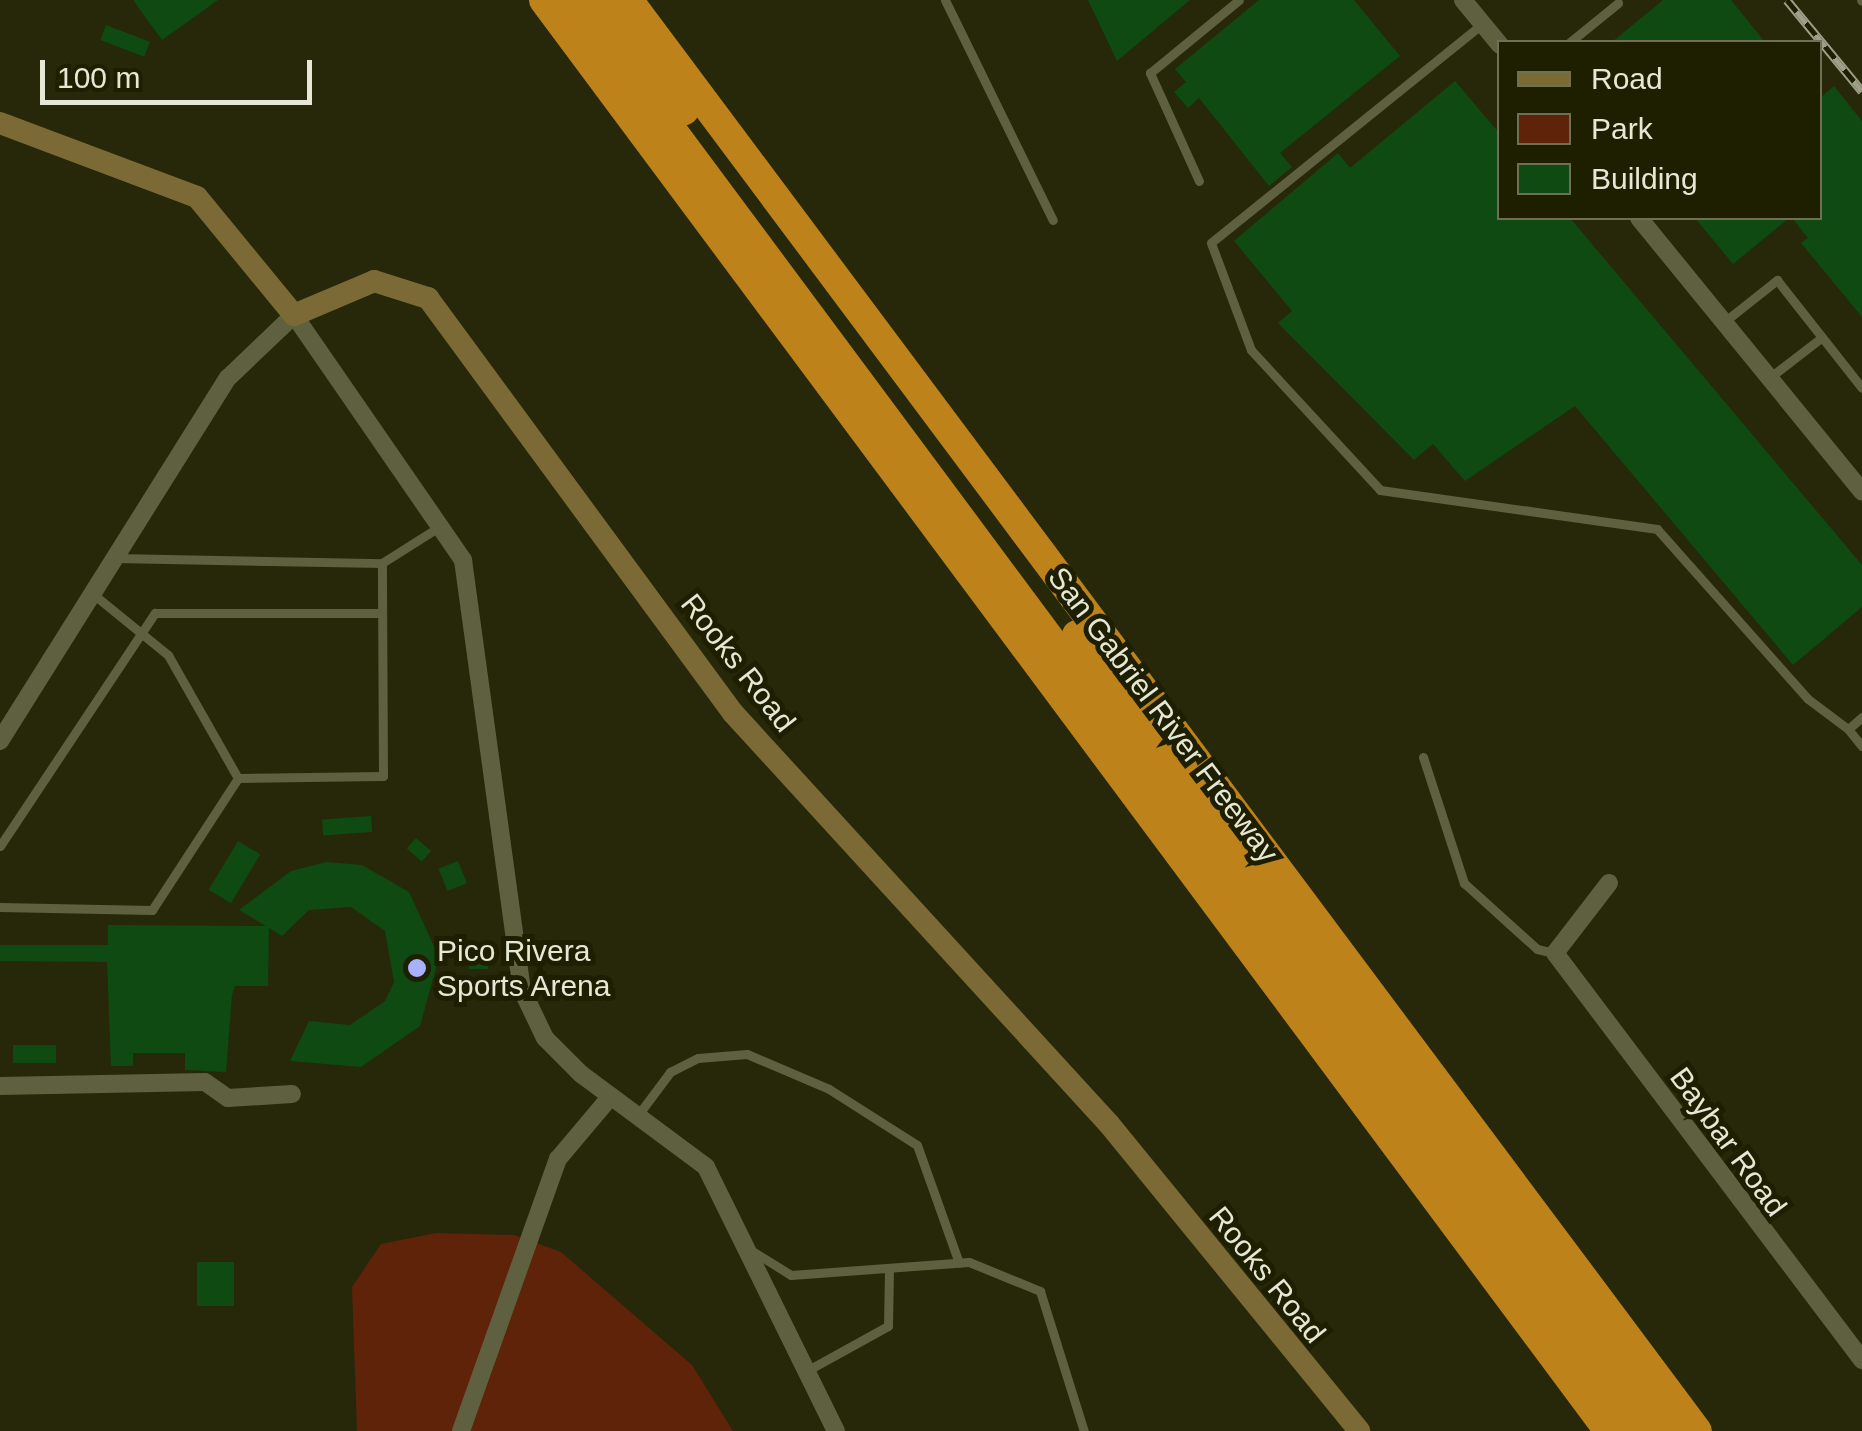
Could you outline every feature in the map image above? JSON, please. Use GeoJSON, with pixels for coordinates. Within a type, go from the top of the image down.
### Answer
{"type":"FeatureCollection","features":[{"type":"Feature","properties":{"kind":"highway"},"geometry":{"type":"LineString","coordinates":[[544,0],[1609,1431]]}},
{"type":"Feature","properties":{"kind":"highway"},"geometry":{"type":"LineString","coordinates":[[576,0],[1638,1431]]}},
{"type":"Feature","properties":{"kind":"highway"},"geometry":{"type":"LineString","coordinates":[[601,0],[1669,1431]]}},
{"type":"Feature","properties":{"kind":"highway","name":"San Gabriel River Freeway"},"geometry":{"type":"LineString","coordinates":[[628,0],[1697,1431]]}},
{"type":"Feature","properties":{"kind":"street"},"geometry":{"type":"LineString","coordinates":[[1463,0],[1497,42]]}},
{"type":"Feature","properties":{"kind":"street"},"geometry":{"type":"LineString","coordinates":[[0,123],[197,197],[294,315],[444,523],[463,560],[522,990],[545,1038],[611,1096],[706,1167],[738,1242],[810,1369],[836,1431]]}},
{"type":"Feature","properties":{"kind":"street"},"geometry":{"type":"LineString","coordinates":[[1642,220],[1860,486]]}},
{"type":"Feature","properties":{"kind":"street","name":"Rooks Road"},"geometry":{"type":"LineString","coordinates":[[294,315],[374,281],[428,298],[733,713],[1109,1124],[1359,1431]]}},
{"type":"Feature","properties":{"kind":"street"},"geometry":{"type":"LineString","coordinates":[[0,741],[228,378],[294,315]]}},
{"type":"Feature","properties":{"kind":"street"},"geometry":{"type":"LineString","coordinates":[[1555,953],[1609,884]]}},
{"type":"Feature","properties":{"kind":"street","name":"Baybar Road"},"geometry":{"type":"LineString","coordinates":[[1555,953],[1862,1360]]}},
{"type":"Feature","properties":{"kind":"street"},"geometry":{"type":"LineString","coordinates":[[0,1086],[205,1082],[228,1098],[292,1094]]}},
{"type":"Feature","properties":{"kind":"street"},"geometry":{"type":"LineString","coordinates":[[461,1431],[558,1160],[611,1096]]}},
{"type":"Feature","properties":{"kind":"lane"},"geometry":{"type":"LineString","coordinates":[[945,0],[1053,220]]}},
{"type":"Feature","properties":{"kind":"lane"},"geometry":{"type":"LineString","coordinates":[[1199,181],[1150,73],[1239,0]]}},
{"type":"Feature","properties":{"kind":"lane"},"geometry":{"type":"LineString","coordinates":[[1572,40],[1618,3]]}},
{"type":"Feature","properties":{"kind":"lane"},"geometry":{"type":"LineString","coordinates":[[1482,24],[1211,243],[1251,350],[1380,490],[1657,529],[1808,699],[1848,729],[1862,746]]}},
{"type":"Feature","properties":{"kind":"lane"},"geometry":{"type":"LineString","coordinates":[[1724,322],[1777,280],[1862,388]]}},
{"type":"Feature","properties":{"kind":"lane"},"geometry":{"type":"LineString","coordinates":[[1770,378],[1821,338]]}},
{"type":"Feature","properties":{"kind":"lane"},"geometry":{"type":"LineString","coordinates":[[116,558],[382,563],[444,523]]}},
{"type":"Feature","properties":{"kind":"lane"},"geometry":{"type":"LineString","coordinates":[[238,778],[383,776],[382,563]]}},
{"type":"Feature","properties":{"kind":"lane"},"geometry":{"type":"LineString","coordinates":[[93,594],[140,625],[168,655],[238,778]]}},
{"type":"Feature","properties":{"kind":"lane"},"geometry":{"type":"LineString","coordinates":[[0,846],[140,625],[155,613],[382,614]]}},
{"type":"Feature","properties":{"kind":"lane"},"geometry":{"type":"LineString","coordinates":[[1848,729],[1862,717]]}},
{"type":"Feature","properties":{"kind":"lane"},"geometry":{"type":"LineString","coordinates":[[1424,757],[1464,883],[1537,949],[1555,953]]}},
{"type":"Feature","properties":{"kind":"lane"},"geometry":{"type":"LineString","coordinates":[[0,907],[152,910],[238,778]]}},
{"type":"Feature","properties":{"kind":"lane"},"geometry":{"type":"LineString","coordinates":[[638,1114],[670,1072],[698,1058],[747,1054],[829,1089],[916,1146],[959,1263]]}},
{"type":"Feature","properties":{"kind":"lane"},"geometry":{"type":"LineString","coordinates":[[738,1242],[791,1275],[959,1263],[1040,1291],[1084,1431]]}},
{"type":"Feature","properties":{"kind":"lane"},"geometry":{"type":"LineString","coordinates":[[810,1369],[888,1326],[889,1268]]}},
{"type":"Feature","properties":{"kind":"green space"},"geometry":{"type":"Polygon","coordinates":[[[436,1233],[514,1235],[561,1252],[692,1365],[733,1431],[357,1431],[352,1287],[381,1244],[436,1233]]]}},
{"type":"Feature","properties":{"kind":"building"},"geometry":{"type":"Polygon","coordinates":[[[133,0],[218,0],[162,40],[133,0]]]}},
{"type":"Feature","properties":{"kind":"building"},"geometry":{"type":"Polygon","coordinates":[[[1088,0],[1190,0],[1117,61],[1088,0]]]}},
{"type":"Feature","properties":{"kind":"building"},"geometry":{"type":"Polygon","coordinates":[[[1259,0],[1354,0],[1400,56],[1280,153],[1292,167],[1269,186],[1199,98],[1188,108],[1174,92],[1186,82],[1175,69],[1259,0]]]}},
{"type":"Feature","properties":{"kind":"building"},"geometry":{"type":"Polygon","coordinates":[[[1663,0],[1731,0],[1763,40],[1614,40],[1663,0]]]}},
{"type":"Feature","properties":{"kind":"building"},"geometry":{"type":"Polygon","coordinates":[[[106,25],[150,42],[144,57],[100,40],[106,25]]]}},
{"type":"Feature","properties":{"kind":"building"},"geometry":{"type":"Polygon","coordinates":[[[1455,81],[1497,130],[1497,220],[1572,220],[1862,565],[1862,607],[1793,665],[1575,406],[1465,481],[1433,444],[1414,460],[1278,323],[1292,311],[1234,241],[1338,153],[1350,168],[1455,81]]]}},
{"type":"Feature","properties":{"kind":"building"},"geometry":{"type":"Polygon","coordinates":[[[1834,86],[1862,121],[1862,317],[1801,243],[1808,238],[1794,220],[1822,220],[1822,96],[1834,86]]]}},
{"type":"Feature","properties":{"kind":"building"},"geometry":{"type":"Polygon","coordinates":[[[1697,220],[1787,220],[1733,264],[1697,220]]]}},
{"type":"Feature","properties":{"kind":"building"},"geometry":{"type":"Polygon","coordinates":[[[371,816],[372,832],[323,835],[322,819],[371,816]]]}},
{"type":"Feature","properties":{"kind":"building"},"geometry":{"type":"Polygon","coordinates":[[[416,838],[431,851],[422,862],[407,849],[416,838]]]}},
{"type":"Feature","properties":{"kind":"building"},"geometry":{"type":"Polygon","coordinates":[[[238,841],[260,854],[231,903],[209,890],[238,841]]]}},
{"type":"Feature","properties":{"kind":"building"},"geometry":{"type":"Polygon","coordinates":[[[458,861],[467,883],[448,891],[439,869],[458,861]]]}},
{"type":"Feature","properties":{"kind":"building"},"geometry":{"type":"Polygon","coordinates":[[[326,862],[362,865],[409,892],[439,957],[420,1026],[361,1067],[290,1061],[309,1021],[350,1025],[385,1001],[394,982],[385,931],[351,907],[309,910],[282,936],[269,928],[268,986],[235,986],[232,995],[226,1072],[185,1070],[185,1053],[133,1053],[133,1066],[111,1066],[107,962],[0,961],[0,945],[108,945],[108,925],[266,926],[239,910],[291,871],[326,862]]]}},
{"type":"Feature","properties":{"kind":"building"},"geometry":{"type":"Polygon","coordinates":[[[469,955],[488,955],[488,969],[469,969],[469,955]]]}},
{"type":"Feature","properties":{"kind":"building"},"geometry":{"type":"Polygon","coordinates":[[[13,1045],[56,1045],[56,1063],[13,1063],[13,1045]]]}},
{"type":"Feature","properties":{"kind":"building"},"geometry":{"type":"Polygon","coordinates":[[[197,1262],[234,1262],[234,1306],[197,1306],[197,1262]]]}},
{"type":"Feature","properties":{"kind":"railway"},"geometry":{"type":"LineString","coordinates":[[1787,0],[1820,40]]}},
{"type":"Feature","properties":{"kind":"railway"},"geometry":{"type":"LineString","coordinates":[[1822,42],[1862,91]]}},
{"type":"Feature","properties":{"kind":"place","name":"Pico Rivera Sports Arena"},"geometry":{"type":"Point","coordinates":[417,968]}}]}
